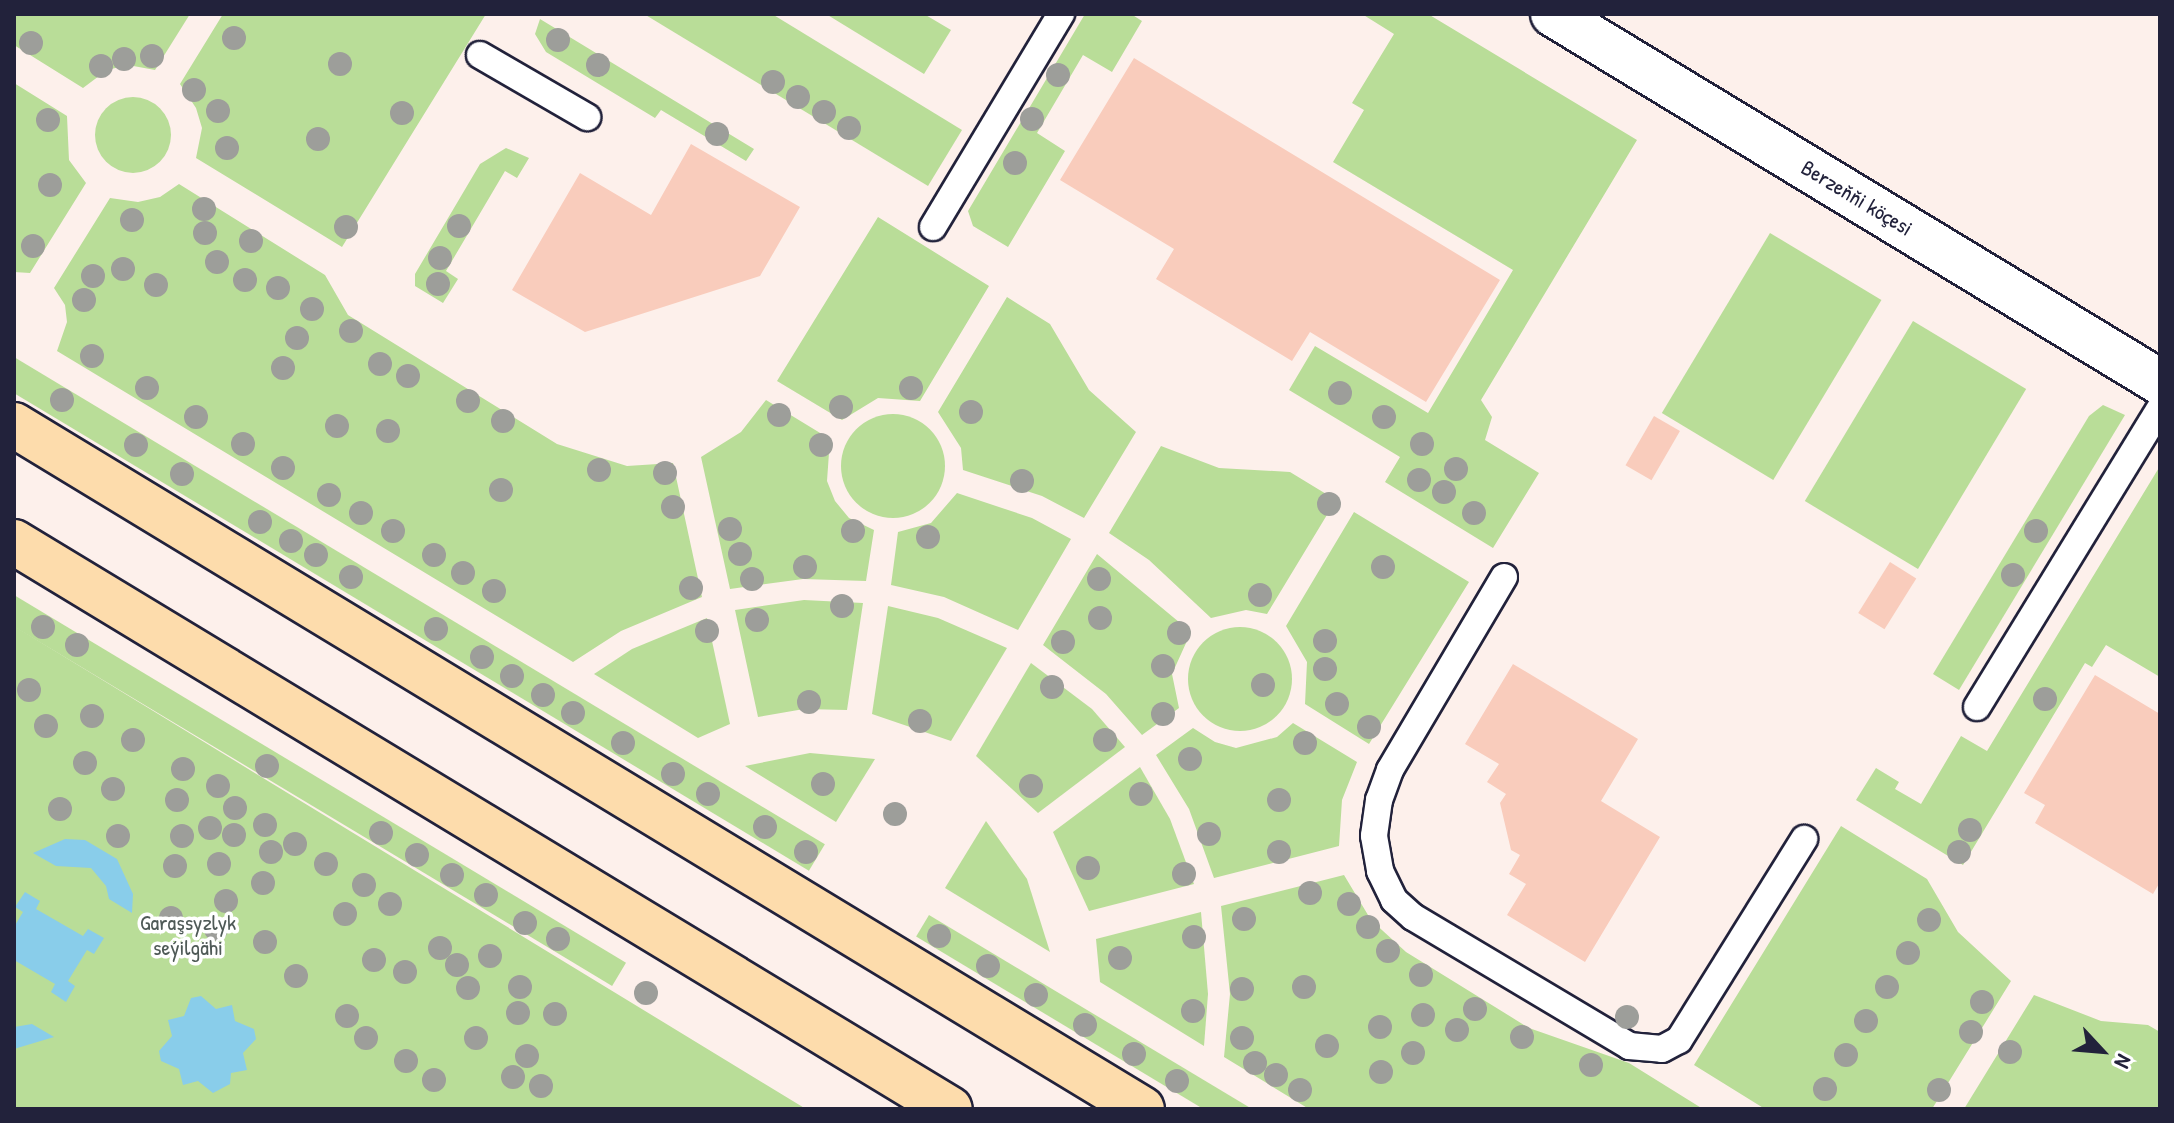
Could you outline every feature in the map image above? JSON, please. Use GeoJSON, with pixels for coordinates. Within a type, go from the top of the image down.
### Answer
{"type":"FeatureCollection","features":[{"type":"Feature","properties":{"kind":"main road"},"geometry":{"type":"LineString","coordinates":[[14,425],[1142,1109]]}},
{"type":"Feature","properties":{"kind":"main road"},"geometry":{"type":"LineString","coordinates":[[14,542],[950,1109]]}},
{"type":"Feature","properties":{"kind":"street","name":"Berzeňňi köçesi"},"geometry":{"type":"LineString","coordinates":[[1553,14],[2160,382]]}},
{"type":"Feature","properties":{"kind":"lane"},"geometry":{"type":"LineString","coordinates":[[933,227],[1061,14]]}},
{"type":"Feature","properties":{"kind":"lane"},"geometry":{"type":"LineString","coordinates":[[480,55],[587,117]]}},
{"type":"Feature","properties":{"kind":"lane"},"geometry":{"type":"LineString","coordinates":[[1977,707],[2160,408]]}},
{"type":"Feature","properties":{"kind":"lane"},"geometry":{"type":"LineString","coordinates":[[1504,577],[1390,770],[1379,800],[1374,836],[1380,871],[1394,900],[1413,917],[1629,1046],[1662,1049],[1679,1040],[1804,839]]}},
{"type":"Feature","properties":{"kind":"green space"},"geometry":{"type":"Polygon","coordinates":[[[14,14],[190,14],[155,70],[128,65],[107,70],[83,88],[14,45],[14,14]]]}},
{"type":"Feature","properties":{"kind":"green space"},"geometry":{"type":"Polygon","coordinates":[[[223,14],[486,14],[342,247],[196,158],[202,128],[196,108],[180,84],[223,14]]]}},
{"type":"Feature","properties":{"kind":"green space"},"geometry":{"type":"Polygon","coordinates":[[[644,14],[772,14],[962,130],[928,186],[644,14]]]}},
{"type":"Feature","properties":{"kind":"green space"},"geometry":{"type":"Polygon","coordinates":[[[826,14],[924,14],[951,30],[924,74],[826,14]]]}},
{"type":"Feature","properties":{"kind":"green space"},"geometry":{"type":"Polygon","coordinates":[[[1085,14],[1131,14],[1142,21],[1112,72],[1083,55],[1037,133],[1065,151],[1008,247],[973,226],[968,211],[1085,14]]]}},
{"type":"Feature","properties":{"kind":"green space"},"geometry":{"type":"Polygon","coordinates":[[[1362,14],[1428,14],[1637,140],[1481,400],[1492,417],[1485,440],[1539,473],[1493,548],[1385,482],[1400,457],[1289,390],[1315,346],[1428,413],[1513,270],[1333,162],[1364,110],[1352,103],[1394,34],[1362,14]]]}},
{"type":"Feature","properties":{"kind":"green space"},"geometry":{"type":"Polygon","coordinates":[[[540,19],[754,149],[746,161],[661,110],[655,118],[546,52],[535,34],[540,19]]]}},
{"type":"Feature","properties":{"kind":"green space"},"geometry":{"type":"Polygon","coordinates":[[[14,83],[67,116],[69,160],[86,183],[30,273],[14,272],[14,83]]]}},
{"type":"Feature","properties":{"kind":"green space"},"geometry":{"type":"Polygon","coordinates":[[[133,97],[148,100],[160,108],[168,120],[171,135],[168,150],[160,162],[148,170],[133,173],[118,170],[106,162],[98,150],[95,135],[98,120],[106,108],[118,100],[133,97]]]}},
{"type":"Feature","properties":{"kind":"green space"},"geometry":{"type":"Polygon","coordinates":[[[506,148],[529,158],[517,178],[505,171],[446,271],[458,279],[443,303],[415,286],[415,274],[480,164],[506,148]]]}},
{"type":"Feature","properties":{"kind":"green space"},"geometry":{"type":"Polygon","coordinates":[[[179,184],[325,275],[348,315],[557,444],[627,466],[673,463],[702,597],[621,631],[573,662],[57,351],[67,322],[65,305],[54,288],[110,198],[138,202],[160,197],[179,184]]]}},
{"type":"Feature","properties":{"kind":"green space"},"geometry":{"type":"Polygon","coordinates":[[[878,217],[989,286],[920,401],[878,398],[842,420],[777,381],[878,217]]]}},
{"type":"Feature","properties":{"kind":"green space"},"geometry":{"type":"Polygon","coordinates":[[[1770,233],[1881,300],[1773,480],[1662,413],[1770,233]]]}},
{"type":"Feature","properties":{"kind":"green space"},"geometry":{"type":"Polygon","coordinates":[[[1007,297],[1050,324],[1089,390],[1136,432],[1084,518],[1042,496],[963,470],[961,448],[938,412],[1007,297]]]}},
{"type":"Feature","properties":{"kind":"green space"},"geometry":{"type":"Polygon","coordinates":[[[1913,321],[2026,389],[1918,569],[1805,501],[1913,321]]]}},
{"type":"Feature","properties":{"kind":"green space"},"geometry":{"type":"Polygon","coordinates":[[[14,357],[825,844],[809,871],[14,393],[14,357]]]}},
{"type":"Feature","properties":{"kind":"green space"},"geometry":{"type":"Polygon","coordinates":[[[766,400],[830,439],[827,481],[835,501],[849,518],[874,530],[866,581],[803,579],[730,589],[701,457],[741,432],[766,400]]]}},
{"type":"Feature","properties":{"kind":"green space"},"geometry":{"type":"Polygon","coordinates":[[[2103,405],[2125,415],[1959,690],[1933,674],[2089,416],[2103,405]]]}},
{"type":"Feature","properties":{"kind":"green space"},"geometry":{"type":"Polygon","coordinates":[[[893,414],[913,418],[930,429],[941,446],[945,466],[941,486],[930,503],[913,514],[893,518],[873,514],[856,503],[845,486],[841,466],[845,446],[856,429],[873,418],[893,414]]]}},
{"type":"Feature","properties":{"kind":"green space"},"geometry":{"type":"Polygon","coordinates":[[[1161,446],[1219,468],[1290,472],[1336,500],[1267,614],[1246,610],[1211,618],[1149,560],[1109,533],[1161,446]]]}},
{"type":"Feature","properties":{"kind":"green space"},"geometry":{"type":"Polygon","coordinates":[[[2160,466],[2160,677],[2106,645],[2092,667],[2085,663],[1963,865],[1856,800],[1876,768],[1899,782],[1895,789],[1921,804],[1961,736],[1987,751],[2160,466]]]}},
{"type":"Feature","properties":{"kind":"green space"},"geometry":{"type":"Polygon","coordinates":[[[957,493],[1032,518],[1071,539],[1018,630],[944,597],[891,585],[898,532],[931,523],[957,493]]]}},
{"type":"Feature","properties":{"kind":"green space"},"geometry":{"type":"Polygon","coordinates":[[[1354,512],[1469,582],[1369,744],[1305,704],[1307,662],[1286,626],[1354,512]]]}},
{"type":"Feature","properties":{"kind":"green space"},"geometry":{"type":"Polygon","coordinates":[[[1097,554],[1191,632],[1172,674],[1179,708],[1142,735],[1106,694],[1043,645],[1097,554]]]}},
{"type":"Feature","properties":{"kind":"green space"},"geometry":{"type":"Polygon","coordinates":[[[14,595],[626,963],[612,986],[14,626],[14,595]]]}},
{"type":"Feature","properties":{"kind":"green space"},"geometry":{"type":"Polygon","coordinates":[[[804,600],[863,603],[847,710],[804,709],[758,717],[735,610],[804,600]]]}},
{"type":"Feature","properties":{"kind":"green space"},"geometry":{"type":"Polygon","coordinates":[[[888,606],[938,618],[1007,648],[951,741],[872,714],[888,606]]]}},
{"type":"Feature","properties":{"kind":"green space"},"geometry":{"type":"Polygon","coordinates":[[[707,618],[730,724],[698,738],[594,674],[632,649],[707,618]]]}},
{"type":"Feature","properties":{"kind":"green space","name":"Garaşsyzlyk seýilgähi"},"geometry":{"type":"Polygon","coordinates":[[[14,626],[609,989],[806,1109],[14,1109],[14,626]]]}},
{"type":"Feature","properties":{"kind":"green space"},"geometry":{"type":"Polygon","coordinates":[[[1240,627],[1260,631],[1277,642],[1288,659],[1292,679],[1288,699],[1277,716],[1260,727],[1240,731],[1220,727],[1203,716],[1192,699],[1188,679],[1192,659],[1203,642],[1220,631],[1240,627]]]}},
{"type":"Feature","properties":{"kind":"green space"},"geometry":{"type":"Polygon","coordinates":[[[1031,663],[1092,709],[1125,747],[1038,813],[976,756],[1031,663]]]}},
{"type":"Feature","properties":{"kind":"green space"},"geometry":{"type":"Polygon","coordinates":[[[1293,723],[1357,762],[1342,800],[1339,846],[1214,878],[1189,809],[1156,755],[1193,728],[1215,742],[1236,748],[1277,737],[1293,723]]]}},
{"type":"Feature","properties":{"kind":"green space"},"geometry":{"type":"Polygon","coordinates":[[[810,753],[875,759],[836,822],[745,766],[810,753]]]}},
{"type":"Feature","properties":{"kind":"green space"},"geometry":{"type":"Polygon","coordinates":[[[1140,767],[1170,819],[1194,884],[1089,911],[1053,832],[1140,767]]]}},
{"type":"Feature","properties":{"kind":"green space"},"geometry":{"type":"Polygon","coordinates":[[[986,821],[1027,879],[1050,952],[945,888],[986,821]]]}},
{"type":"Feature","properties":{"kind":"green space"},"geometry":{"type":"Polygon","coordinates":[[[1841,826],[1927,879],[1958,932],[2011,981],[1932,1109],[1765,1109],[1694,1065],[1841,826]]]}},
{"type":"Feature","properties":{"kind":"green space"},"geometry":{"type":"Polygon","coordinates":[[[1344,875],[1371,920],[1406,952],[1529,1028],[1629,1063],[1703,1109],[1309,1109],[1224,1057],[1230,994],[1221,906],[1344,875]]]}},
{"type":"Feature","properties":{"kind":"green space"},"geometry":{"type":"Polygon","coordinates":[[[1201,912],[1208,994],[1204,1046],[1100,982],[1096,939],[1201,912]]]}},
{"type":"Feature","properties":{"kind":"green space"},"geometry":{"type":"Polygon","coordinates":[[[929,915],[1250,1108],[1203,1109],[916,936],[929,915]]]}},
{"type":"Feature","properties":{"kind":"green space"},"geometry":{"type":"Polygon","coordinates":[[[2034,995],[2101,1021],[2148,1025],[2160,1032],[2160,1109],[1964,1109],[2034,995]]]}},
{"type":"Feature","properties":{"kind":"water"},"geometry":{"type":"Polygon","coordinates":[[[65,839],[85,840],[117,859],[133,894],[132,913],[109,899],[106,886],[91,868],[56,866],[33,853],[65,839]]]}},
{"type":"Feature","properties":{"kind":"water"},"geometry":{"type":"Polygon","coordinates":[[[25,892],[40,901],[36,909],[83,936],[88,929],[104,938],[94,954],[87,950],[68,981],[75,986],[66,1002],[51,992],[55,984],[14,960],[14,927],[23,912],[15,907],[25,892]]]}},
{"type":"Feature","properties":{"kind":"water"},"geometry":{"type":"Polygon","coordinates":[[[201,996],[216,1009],[232,1005],[235,1021],[254,1029],[256,1039],[243,1053],[247,1070],[231,1073],[230,1084],[213,1093],[198,1081],[183,1085],[179,1069],[161,1061],[159,1051],[172,1036],[168,1020],[184,1016],[191,998],[201,996]]]}},
{"type":"Feature","properties":{"kind":"water"},"geometry":{"type":"Polygon","coordinates":[[[32,1024],[54,1037],[14,1049],[14,1027],[32,1024]]]}},
{"type":"Feature","properties":{"kind":"building"},"geometry":{"type":"Polygon","coordinates":[[[1134,58],[1500,280],[1426,402],[1310,332],[1292,361],[1156,279],[1174,249],[1060,180],[1134,58]]]}},
{"type":"Feature","properties":{"kind":"building"},"geometry":{"type":"Polygon","coordinates":[[[691,144],[800,207],[760,276],[585,332],[512,290],[580,173],[651,215],[691,144]]]}},
{"type":"Feature","properties":{"kind":"building"},"geometry":{"type":"Polygon","coordinates":[[[1654,416],[1680,431],[1651,480],[1626,465],[1654,416]]]}},
{"type":"Feature","properties":{"kind":"building"},"geometry":{"type":"Polygon","coordinates":[[[1890,562],[1916,578],[1884,629],[1858,613],[1890,562]]]}},
{"type":"Feature","properties":{"kind":"building"},"geometry":{"type":"Polygon","coordinates":[[[1513,664],[1638,739],[1601,801],[1660,837],[1585,962],[1507,915],[1526,884],[1509,874],[1520,855],[1511,850],[1500,803],[1506,794],[1487,782],[1499,764],[1465,744],[1513,664]]]}},
{"type":"Feature","properties":{"kind":"building"},"geometry":{"type":"Polygon","coordinates":[[[2095,675],[2160,714],[2160,882],[2153,894],[2035,823],[2045,805],[2024,793],[2095,675]]]}}]}
